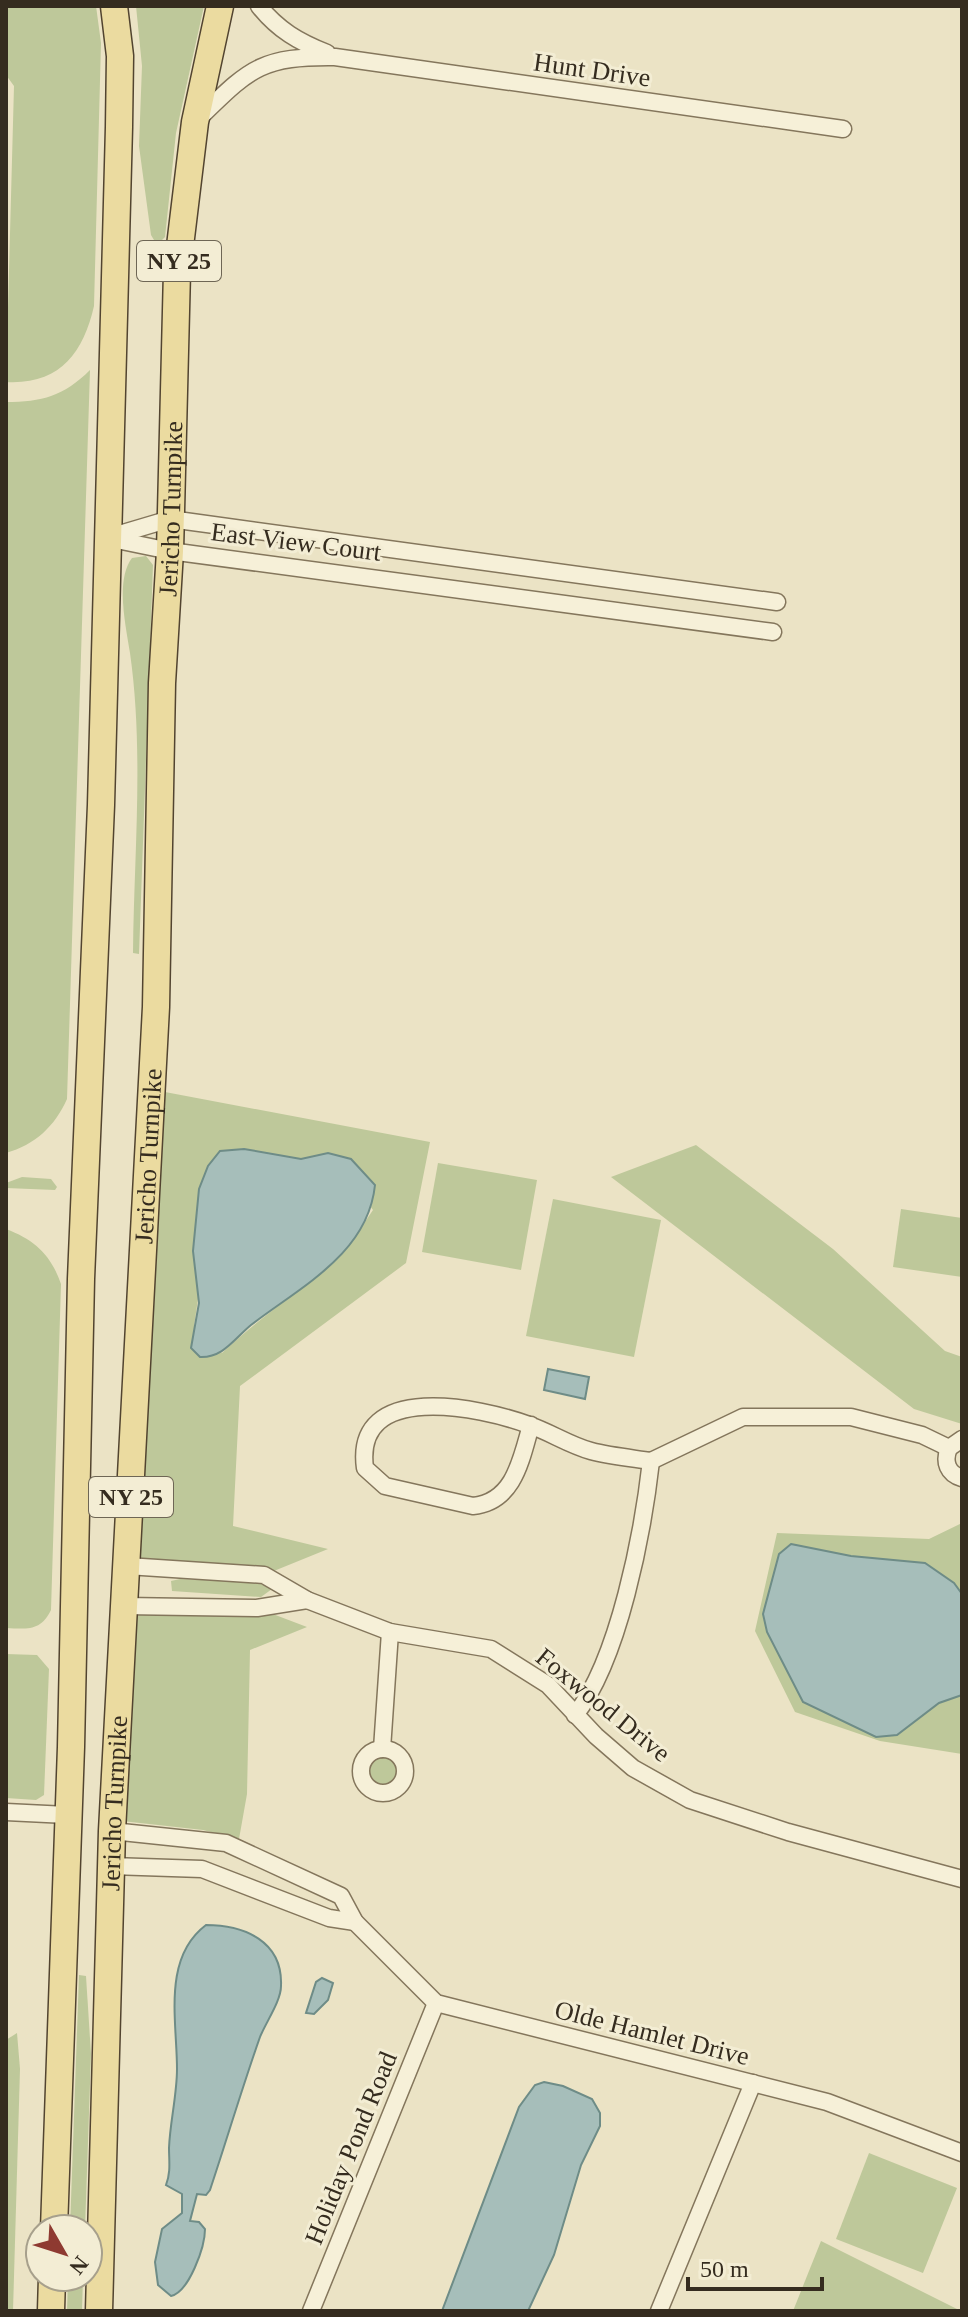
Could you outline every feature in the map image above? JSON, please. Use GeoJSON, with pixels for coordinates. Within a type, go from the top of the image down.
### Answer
{"type":"FeatureCollection","features":[{"type":"Feature","properties":{"kind":"main road","name":"Jericho Turnpike"},"geometry":{"type":"LineString","coordinates":[[55,2213],[81,1279],[101,805],[119,127],[120,56],[114,6]]}},
{"type":"Feature","properties":{"kind":"main road","name":"Jericho Turnpike"},"geometry":{"type":"LineString","coordinates":[[99,2311],[112,1831],[156,1022],[162,683],[170,551],[177,271],[195,122],[220,6]]}},
{"type":"Feature","properties":{"kind":"street","name":"Hunt Drive"},"geometry":{"type":"LineString","coordinates":[[259,6],[276,26],[299,42],[335,57]]}},
{"type":"Feature","properties":{"kind":"street","name":"Hunt Drive"},"geometry":{"type":"LineString","coordinates":[[195,122],[247,72],[269,62],[297,57],[335,57],[843,129]]}},
{"type":"Feature","properties":{"kind":"street","name":"East View Court"},"geometry":{"type":"LineString","coordinates":[[106,538],[170,519],[777,602]]}},
{"type":"Feature","properties":{"kind":"street","name":"East View Court"},"geometry":{"type":"LineString","coordinates":[[106,538],[170,551],[773,632]]}},
{"type":"Feature","properties":{"kind":"street"},"geometry":{"type":"LineString","coordinates":[[531,1425],[520,1462],[506,1489],[488,1504],[473,1506],[385,1486],[365,1468],[366,1438],[375,1422],[389,1412],[420,1408],[460,1409],[531,1425],[590,1451],[651,1461],[743,1417],[851,1417],[955,1444],[947,1467],[962,1478]]}},
{"type":"Feature","properties":{"kind":"street"},"geometry":{"type":"LineString","coordinates":[[575,1715],[593,1693],[619,1616],[647,1500],[651,1461]]}},
{"type":"Feature","properties":{"kind":"street","name":"Foxwood Drive"},"geometry":{"type":"LineString","coordinates":[[127,1566],[264,1575],[307,1600],[390,1632],[491,1649],[548,1685],[575,1715],[633,1768],[690,1800],[788,1832],[962,1879]]}},
{"type":"Feature","properties":{"kind":"street"},"geometry":{"type":"LineString","coordinates":[[125,1606],[257,1608],[307,1600]]}},
{"type":"Feature","properties":{"kind":"street"},"geometry":{"type":"LineString","coordinates":[[382,1749],[390,1632]]}},
{"type":"Feature","properties":{"kind":"street"},"geometry":{"type":"LineString","coordinates":[[6,1812],[67,1815]]}},
{"type":"Feature","properties":{"kind":"street"},"geometry":{"type":"LineString","coordinates":[[112,1831],[226,1843],[341,1896],[355,1922],[436,2003]]}},
{"type":"Feature","properties":{"kind":"street"},"geometry":{"type":"LineString","coordinates":[[111,1866],[211,1871],[329,1918],[355,1922]]}},
{"type":"Feature","properties":{"kind":"street","name":"Olde Hamlet Drive"},"geometry":{"type":"LineString","coordinates":[[436,2003],[827,2102],[962,2153]]}},
{"type":"Feature","properties":{"kind":"street","name":"Holiday Pond Road"},"geometry":{"type":"LineString","coordinates":[[311,2311],[436,2003]]}},
{"type":"Feature","properties":{"kind":"street"},"geometry":{"type":"LineString","coordinates":[[659,2311],[753,2083]]}},
{"type":"Feature","properties":{"kind":"green space"},"geometry":{"type":"Polygon","coordinates":[[[6,6],[96,6],[101,43],[94,306],[83,339],[66,363],[54,372],[25,382],[6,382],[14,86],[6,75],[6,6]]]}},
{"type":"Feature","properties":{"kind":"green space"},"geometry":{"type":"Polygon","coordinates":[[[136,6],[204,6],[176,133],[165,237],[161,241],[154,240],[151,235],[139,146],[142,66],[136,6]]]}},
{"type":"Feature","properties":{"kind":"green space"},"geometry":{"type":"Polygon","coordinates":[[[90,370],[67,1099],[43,1133],[26,1145],[6,1153],[6,402],[52,396],[71,386],[90,370]]]}},
{"type":"Feature","properties":{"kind":"green space"},"geometry":{"type":"Polygon","coordinates":[[[146,556],[153,565],[139,954],[133,953],[137,727],[123,591],[127,567],[132,558],[146,556]]]}},
{"type":"Feature","properties":{"kind":"green space"},"geometry":{"type":"Polygon","coordinates":[[[165,1092],[430,1142],[406,1263],[240,1386],[233,1526],[328,1549],[264,1575],[127,1566],[151,1127],[165,1092]],[[244,1149],[220,1151],[194,1326],[222,1353],[321,1270],[340,1252],[373,1210],[328,1153],[301,1159],[244,1149]]]}},
{"type":"Feature","properties":{"kind":"green space"},"geometry":{"type":"Polygon","coordinates":[[[696,1145],[833,1249],[945,1351],[962,1357],[962,1424],[914,1409],[611,1177],[696,1145]]]}},
{"type":"Feature","properties":{"kind":"green space"},"geometry":{"type":"Polygon","coordinates":[[[438,1163],[537,1180],[521,1270],[422,1252],[438,1163]]]}},
{"type":"Feature","properties":{"kind":"green space"},"geometry":{"type":"Polygon","coordinates":[[[22,1177],[51,1179],[57,1187],[55,1190],[6,1188],[6,1183],[22,1177]]]}},
{"type":"Feature","properties":{"kind":"green space"},"geometry":{"type":"Polygon","coordinates":[[[553,1199],[661,1220],[634,1357],[526,1336],[553,1199]]]}},
{"type":"Feature","properties":{"kind":"green space"},"geometry":{"type":"Polygon","coordinates":[[[901,1209],[962,1218],[962,1277],[893,1267],[901,1209]]]}},
{"type":"Feature","properties":{"kind":"green space"},"geometry":{"type":"Polygon","coordinates":[[[6,1229],[41,1250],[61,1284],[51,1610],[43,1622],[27,1628],[6,1628],[6,1229]]]}},
{"type":"Feature","properties":{"kind":"green space"},"geometry":{"type":"Polygon","coordinates":[[[962,1523],[962,1754],[880,1741],[795,1712],[755,1631],[777,1533],[929,1539],[962,1523]]]}},
{"type":"Feature","properties":{"kind":"green space"},"geometry":{"type":"Polygon","coordinates":[[[171,1581],[264,1582],[272,1589],[261,1597],[172,1591],[171,1581]]]}},
{"type":"Feature","properties":{"kind":"green space"},"geometry":{"type":"Polygon","coordinates":[[[125,1606],[257,1608],[307,1627],[250,1650],[247,1794],[239,1839],[203,1830],[113,1820],[125,1606]]]}},
{"type":"Feature","properties":{"kind":"green space"},"geometry":{"type":"Polygon","coordinates":[[[6,1654],[37,1655],[49,1669],[44,1795],[36,1800],[6,1798],[6,1654]]]}},
{"type":"Feature","properties":{"kind":"green space"},"geometry":{"type":"Polygon","coordinates":[[[383,1754],[395,1759],[400,1771],[395,1783],[383,1788],[371,1783],[366,1771],[371,1759],[383,1754]]]}},
{"type":"Feature","properties":{"kind":"green space"},"geometry":{"type":"Polygon","coordinates":[[[79,1975],[86,1976],[91,2054],[86,2213],[71,2213],[79,1975]]]}},
{"type":"Feature","properties":{"kind":"green space"},"geometry":{"type":"Polygon","coordinates":[[[17,2033],[20,2069],[13,2311],[6,2311],[6,2040],[17,2033]]]}},
{"type":"Feature","properties":{"kind":"green space"},"geometry":{"type":"Polygon","coordinates":[[[869,2153],[957,2188],[923,2273],[836,2239],[869,2153]]]}},
{"type":"Feature","properties":{"kind":"green space"},"geometry":{"type":"Polygon","coordinates":[[[821,2241],[961,2311],[793,2311],[821,2241]]]}},
{"type":"Feature","properties":{"kind":"green space"},"geometry":{"type":"Polygon","coordinates":[[[68,2293],[83,2293],[82,2311],[67,2311],[68,2293]]]}},
{"type":"Feature","properties":{"kind":"water"},"geometry":{"type":"Polygon","coordinates":[[[244,1149],[301,1159],[328,1153],[351,1159],[375,1185],[370,1209],[360,1231],[329,1267],[251,1325],[228,1347],[200,1357],[191,1348],[199,1303],[193,1251],[199,1189],[208,1166],[220,1151],[244,1149]]]}},
{"type":"Feature","properties":{"kind":"water"},"geometry":{"type":"Polygon","coordinates":[[[548,1369],[589,1377],[585,1399],[544,1390],[548,1369]]]}},
{"type":"Feature","properties":{"kind":"water"},"geometry":{"type":"Polygon","coordinates":[[[791,1544],[851,1556],[925,1563],[954,1583],[962,1594],[962,1695],[939,1703],[897,1735],[876,1737],[803,1702],[767,1632],[763,1614],[779,1554],[791,1544]]]}},
{"type":"Feature","properties":{"kind":"water"},"geometry":{"type":"Polygon","coordinates":[[[206,1925],[247,1932],[268,1947],[280,1970],[281,1986],[276,2005],[260,2037],[210,2190],[206,2195],[197,2194],[190,2221],[199,2222],[205,2229],[199,2257],[190,2278],[178,2293],[171,2296],[158,2285],[155,2262],[162,2229],[182,2213],[182,2194],[166,2185],[177,2079],[175,1991],[183,1955],[192,1939],[206,1925]]]}},
{"type":"Feature","properties":{"kind":"water"},"geometry":{"type":"Polygon","coordinates":[[[322,1978],[333,1983],[328,2000],[314,2014],[306,2013],[316,1982],[322,1978]]]}},
{"type":"Feature","properties":{"kind":"water"},"geometry":{"type":"Polygon","coordinates":[[[544,2082],[563,2086],[592,2099],[600,2113],[600,2126],[581,2165],[554,2255],[528,2311],[442,2311],[519,2107],[535,2085],[544,2082]]]}}]}
